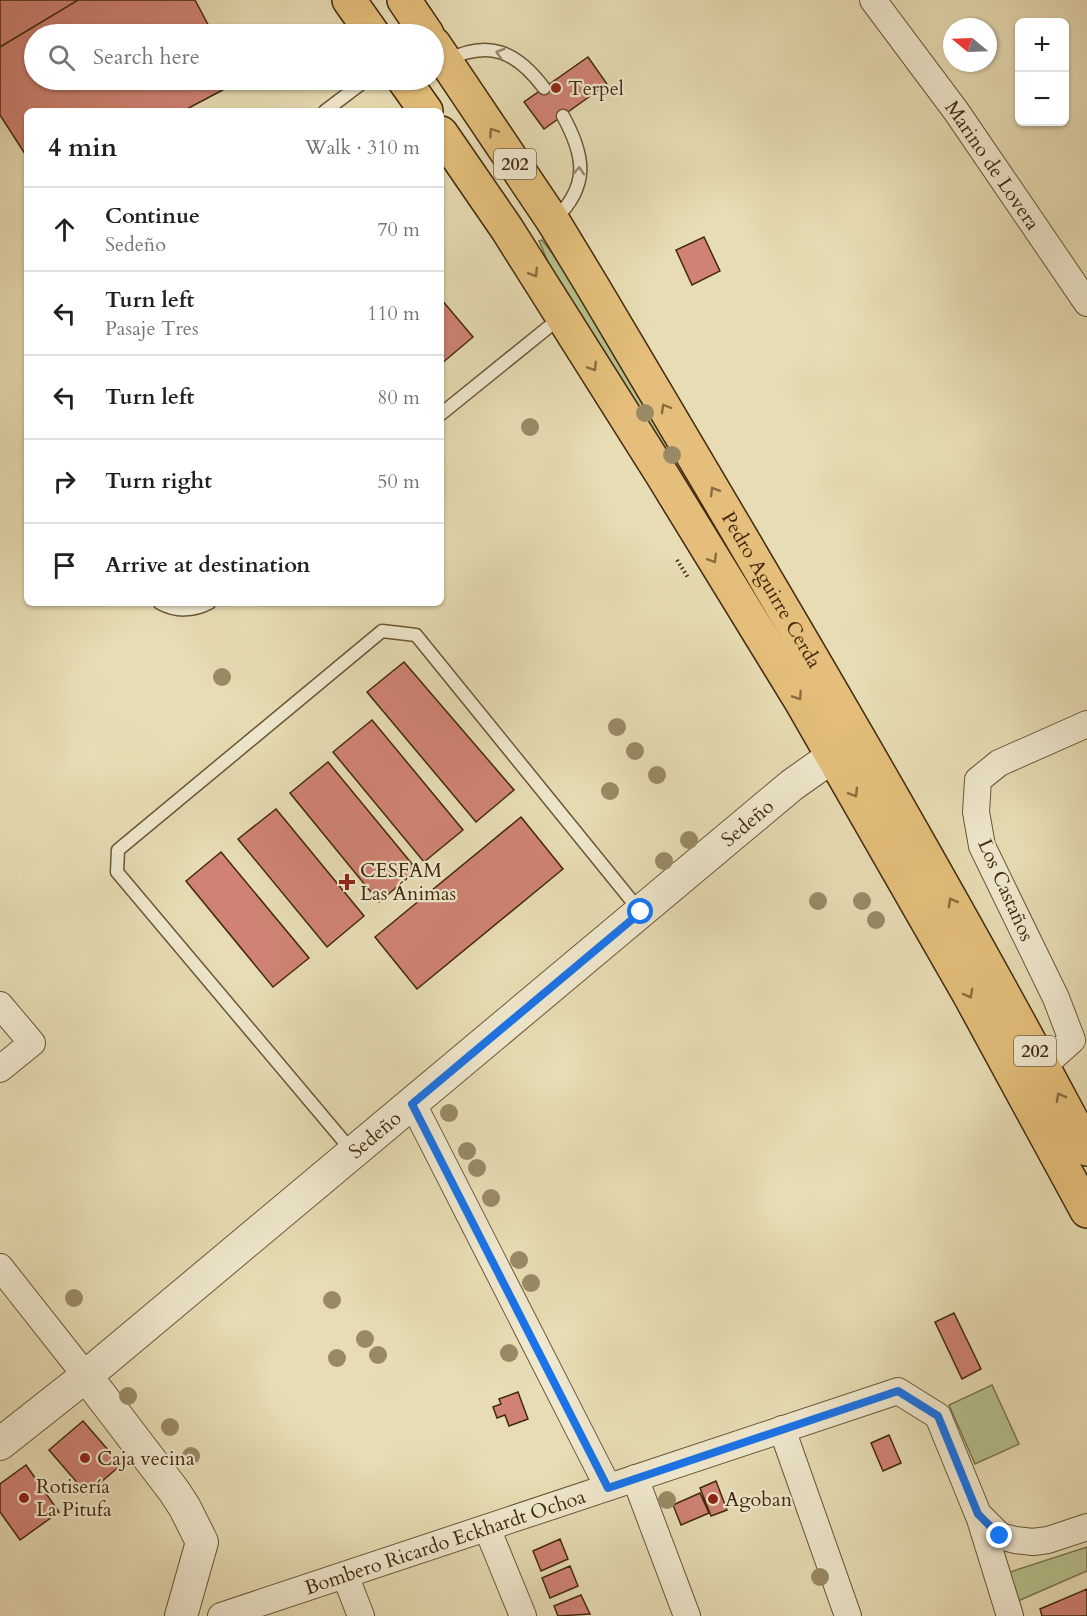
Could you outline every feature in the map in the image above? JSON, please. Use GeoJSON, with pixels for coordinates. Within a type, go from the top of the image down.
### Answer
{"type":"FeatureCollection","features":[{"type":"Feature","properties":{"kind":"highway"},"geometry":{"type":"LineString","coordinates":[[349,0],[374,22]]}},
{"type":"Feature","properties":{"kind":"highway","name":"Pedro Aguirre Cerda"},"geometry":{"type":"LineString","coordinates":[[404,0],[420,24]]}},
{"type":"Feature","properties":{"kind":"highway","name":"Pedro Aguirre Cerda"},"geometry":{"type":"LineString","coordinates":[[444,59],[553,221],[880,773],[1087,1149]]}},
{"type":"Feature","properties":{"kind":"highway"},"geometry":{"type":"LineString","coordinates":[[412,90],[424,108]]}},
{"type":"Feature","properties":{"kind":"highway","name":"Pedro Aguirre Cerda"},"geometry":{"type":"LineString","coordinates":[[444,137],[507,229],[661,473],[833,756],[969,994],[1087,1211]]}},
{"type":"Feature","properties":{"kind":"highway"},"geometry":{"type":"LineString","coordinates":[[840,706],[843,718],[833,756],[856,758],[869,764],[880,773]]}},
{"type":"Feature","properties":{"kind":"street","name":"Marino de Lovera"},"geometry":{"type":"LineString","coordinates":[[873,0],[956,111],[1087,303]]}},
{"type":"Feature","properties":{"kind":"street","name":"Los Castaños"},"geometry":{"type":"LineString","coordinates":[[1043,1066],[1072,1040],[1056,998],[982,846],[976,812],[978,780],[999,763],[1087,724]]}},
{"type":"Feature","properties":{"kind":"street","name":"Sedeño"},"geometry":{"type":"LineString","coordinates":[[0,1444],[86,1376],[792,785],[833,756]]}},
{"type":"Feature","properties":{"kind":"street"},"geometry":{"type":"LineString","coordinates":[[0,1005],[32,1043],[0,1069]]}},
{"type":"Feature","properties":{"kind":"street"},"geometry":{"type":"LineString","coordinates":[[412,1104],[608,1488]]}},
{"type":"Feature","properties":{"kind":"street"},"geometry":{"type":"LineString","coordinates":[[0,1267],[86,1376],[185,1508],[202,1542],[181,1616]]}},
{"type":"Feature","properties":{"kind":"street","name":"Bombero Ricardo Eckhardt Ochoa"},"geometry":{"type":"LineString","coordinates":[[221,1616],[898,1391],[938,1416],[978,1514],[1010,1616]]}},
{"type":"Feature","properties":{"kind":"street"},"geometry":{"type":"LineString","coordinates":[[782,1430],[848,1616]]}},
{"type":"Feature","properties":{"kind":"street"},"geometry":{"type":"LineString","coordinates":[[635,1478],[687,1616]]}},
{"type":"Feature","properties":{"kind":"street","name":"Bombero Ricardo Eckhardt Ochoa"},"geometry":{"type":"LineString","coordinates":[[978,1514],[1000,1536],[1015,1540],[1033,1542],[1048,1540],[1087,1527]]}},
{"type":"Feature","properties":{"kind":"street"},"geometry":{"type":"LineString","coordinates":[[487,1528],[523,1616]]}},
{"type":"Feature","properties":{"kind":"street"},"geometry":{"type":"LineString","coordinates":[[345,1575],[361,1616]]}},
{"type":"Feature","properties":{"kind":"lane"},"geometry":{"type":"LineString","coordinates":[[444,49],[459,54],[474,50],[504,53],[530,69],[544,88]]}},
{"type":"Feature","properties":{"kind":"lane"},"geometry":{"type":"LineString","coordinates":[[329,108],[353,90]]}},
{"type":"Feature","properties":{"kind":"lane"},"geometry":{"type":"LineString","coordinates":[[553,221],[573,198],[580,170],[580,155],[576,140],[563,116]]}},
{"type":"Feature","properties":{"kind":"lane"},"geometry":{"type":"LineString","coordinates":[[444,412],[561,317]]}},
{"type":"Feature","properties":{"kind":"lane"},"geometry":{"type":"LineString","coordinates":[[169,606],[191,609],[200,606]]}},
{"type":"Feature","properties":{"kind":"lane"},"geometry":{"type":"LineString","coordinates":[[352,1152],[117,872],[118,850],[382,631],[416,635],[641,912]]}},
{"type":"Feature","properties":{"kind":"green space"},"geometry":{"type":"Polygon","coordinates":[[[542,240],[566,271],[813,668],[798,675],[551,269],[539,241],[542,240]]]}},
{"type":"Feature","properties":{"kind":"green space"},"geometry":{"type":"Polygon","coordinates":[[[992,1385],[1019,1444],[975,1464],[949,1405],[992,1385]]]}},
{"type":"Feature","properties":{"kind":"green space"},"geometry":{"type":"Polygon","coordinates":[[[1087,1547],[1087,1571],[1018,1601],[1007,1573],[1087,1547]]]}},
{"type":"Feature","properties":{"kind":"building"},"geometry":{"type":"Polygon","coordinates":[[[0,0],[78,0],[38,24],[24,24],[24,33],[0,47],[0,0]]]}},
{"type":"Feature","properties":{"kind":"building"},"geometry":{"type":"Polygon","coordinates":[[[78,0],[195,0],[208,24],[38,24],[78,0]]]}},
{"type":"Feature","properties":{"kind":"building"},"geometry":{"type":"Polygon","coordinates":[[[24,33],[24,90],[223,90],[189,108],[24,108],[24,152],[0,115],[0,47],[24,33]]]}},
{"type":"Feature","properties":{"kind":"building"},"geometry":{"type":"Polygon","coordinates":[[[588,57],[607,84],[544,129],[524,102],[588,57]]]}},
{"type":"Feature","properties":{"kind":"building"},"geometry":{"type":"Polygon","coordinates":[[[704,237],[720,271],[692,285],[676,250],[704,237]]]}},
{"type":"Feature","properties":{"kind":"building"},"geometry":{"type":"Polygon","coordinates":[[[444,303],[473,337],[444,361],[444,303]]]}},
{"type":"Feature","properties":{"kind":"building"},"geometry":{"type":"Polygon","coordinates":[[[404,662],[514,790],[476,822],[367,692],[404,662]]]}},
{"type":"Feature","properties":{"kind":"building"},"geometry":{"type":"Polygon","coordinates":[[[372,720],[463,830],[424,862],[333,752],[372,720]]]}},
{"type":"Feature","properties":{"kind":"building"},"geometry":{"type":"Polygon","coordinates":[[[328,762],[417,870],[379,902],[290,793],[328,762]]]}},
{"type":"Feature","properties":{"kind":"building"},"geometry":{"type":"Polygon","coordinates":[[[276,809],[364,916],[327,947],[238,839],[276,809]]]}},
{"type":"Feature","properties":{"kind":"building"},"geometry":{"type":"Polygon","coordinates":[[[521,817],[563,869],[417,989],[375,937],[521,817]]]}},
{"type":"Feature","properties":{"kind":"building"},"geometry":{"type":"Polygon","coordinates":[[[221,852],[309,958],[273,987],[186,881],[221,852]]]}},
{"type":"Feature","properties":{"kind":"building"},"geometry":{"type":"Polygon","coordinates":[[[954,1313],[981,1369],[962,1379],[935,1322],[954,1313]]]}},
{"type":"Feature","properties":{"kind":"building"},"geometry":{"type":"Polygon","coordinates":[[[518,1392],[528,1419],[509,1426],[505,1415],[497,1418],[493,1407],[501,1404],[499,1399],[518,1392]]]}},
{"type":"Feature","properties":{"kind":"building","name":"Caja vecina"},"geometry":{"type":"Polygon","coordinates":[[[83,1421],[121,1465],[87,1494],[49,1450],[83,1421]]]}},
{"type":"Feature","properties":{"kind":"building"},"geometry":{"type":"Polygon","coordinates":[[[889,1435],[901,1463],[883,1471],[871,1443],[889,1435]]]}},
{"type":"Feature","properties":{"kind":"building","name":"Rotisería La Pitufa"},"geometry":{"type":"Polygon","coordinates":[[[26,1465],[59,1512],[20,1540],[0,1512],[0,1484],[26,1465]]]}},
{"type":"Feature","properties":{"kind":"building","name":"Agoban"},"geometry":{"type":"Polygon","coordinates":[[[716,1481],[727,1510],[711,1516],[700,1488],[716,1481]]]}},
{"type":"Feature","properties":{"kind":"building"},"geometry":{"type":"Polygon","coordinates":[[[700,1493],[709,1513],[681,1525],[673,1505],[700,1493]]]}},
{"type":"Feature","properties":{"kind":"building"},"geometry":{"type":"Polygon","coordinates":[[[560,1539],[568,1559],[541,1571],[533,1551],[560,1539]]]}},
{"type":"Feature","properties":{"kind":"building"},"geometry":{"type":"Polygon","coordinates":[[[570,1566],[578,1586],[550,1598],[542,1578],[570,1566]]]}},
{"type":"Feature","properties":{"kind":"building"},"geometry":{"type":"Polygon","coordinates":[[[1087,1589],[1087,1616],[1042,1616],[1040,1609],[1087,1589]]]}},
{"type":"Feature","properties":{"kind":"building"},"geometry":{"type":"Polygon","coordinates":[[[581,1595],[590,1614],[558,1616],[554,1606],[581,1595]]]}},
{"type":"Feature","properties":{"kind":"place","name":"Terpel"},"geometry":{"type":"Point","coordinates":[556,88]}},
{"type":"Feature","properties":{"kind":"place","name":"CESFAM Las Ánimas"},"geometry":{"type":"Point","coordinates":[347,882]}},
{"type":"Feature","properties":{"kind":"place","name":"Caja vecina"},"geometry":{"type":"Point","coordinates":[85,1458]}},
{"type":"Feature","properties":{"kind":"place","name":"Rotisería La Pitufa"},"geometry":{"type":"Point","coordinates":[24,1498]}},
{"type":"Feature","properties":{"kind":"place","name":"Agoban"},"geometry":{"type":"Point","coordinates":[713,1499]}},
{"type":"Feature","properties":{"kind":"route"},"geometry":{"type":"LineString","coordinates":[[641,912],[412,1104],[608,1488],[898,1391],[938,1416],[978,1514],[1000,1536]]}}]}
